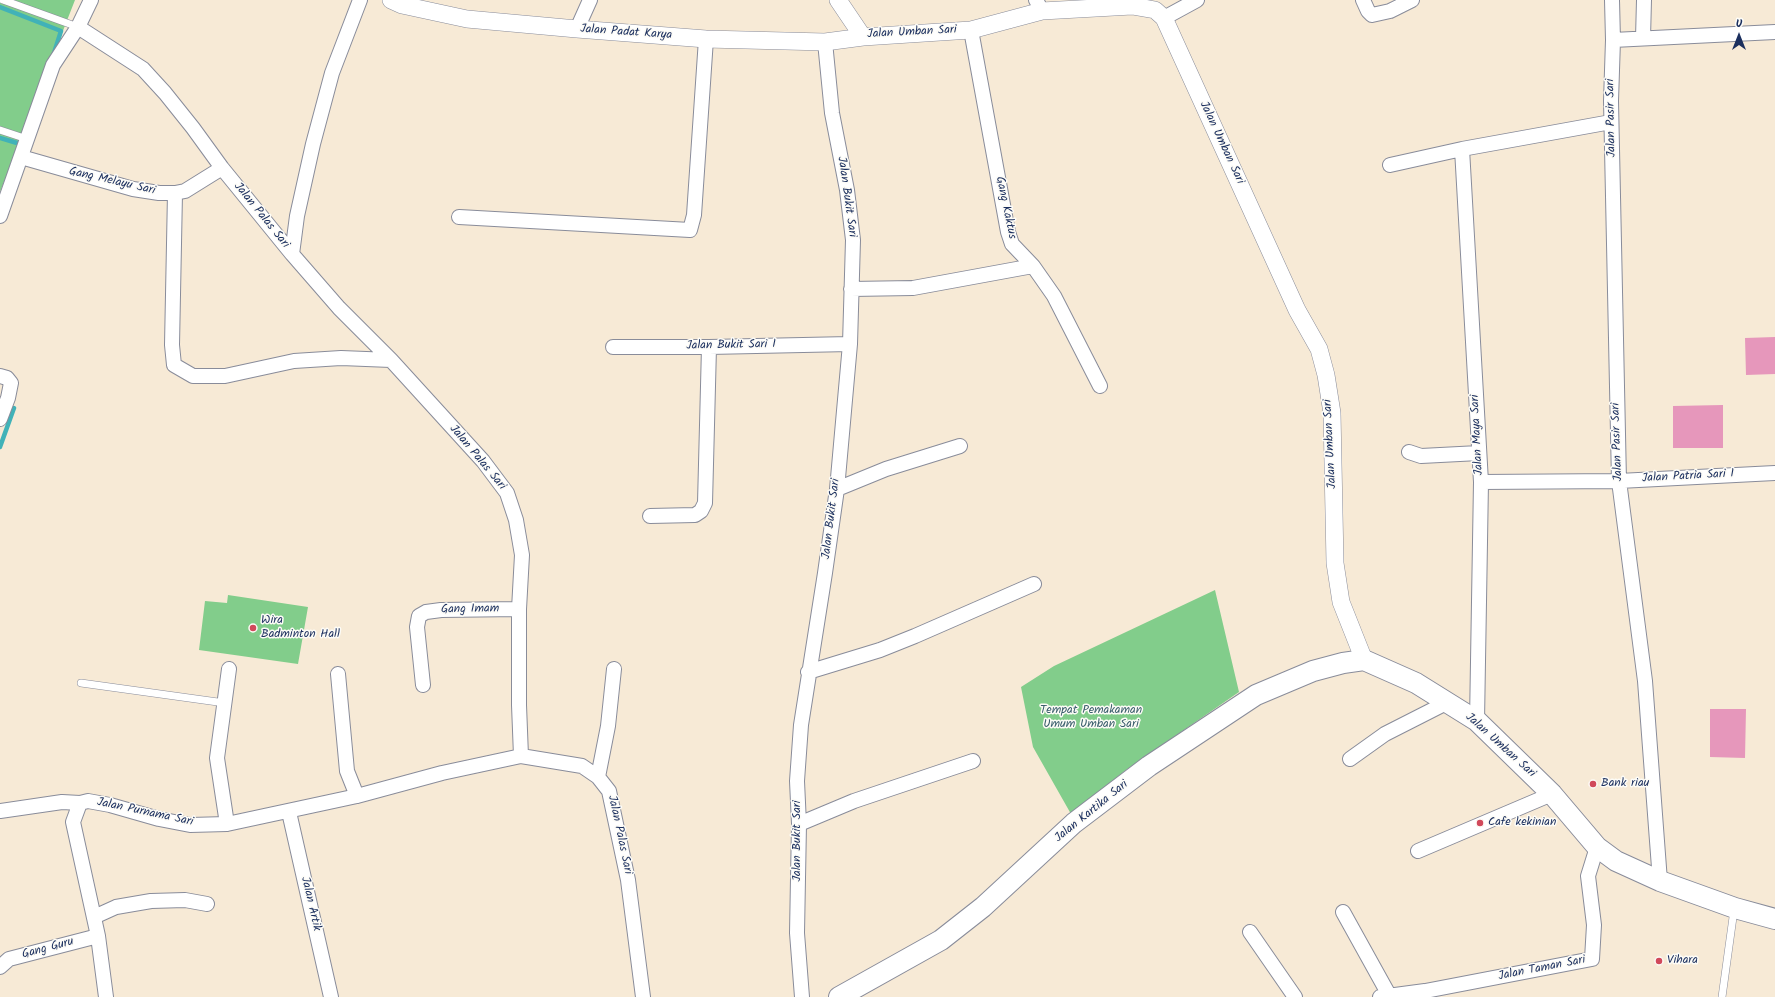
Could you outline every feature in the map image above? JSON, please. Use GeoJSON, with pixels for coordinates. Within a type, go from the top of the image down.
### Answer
{"type":"FeatureCollection","features":[{"type":"Feature","properties":{"kind":"main road","name":"Jalan Umban Sari"},"geometry":{"type":"LineString","coordinates":[[1364,660],[1416,683],[1477,721],[1552,794],[1597,847],[1616,861],[1660,881],[1735,908],[1775,919]]}},
{"type":"Feature","properties":{"kind":"main road","name":"Jalan Kartika Sari"},"geometry":{"type":"LineString","coordinates":[[838,997],[941,940],[983,907],[1074,823],[1149,766],[1256,695],[1313,671],[1343,663],[1364,660]]}},
{"type":"Feature","properties":{"kind":"street"},"geometry":{"type":"LineString","coordinates":[[0,216],[53,65],[78,27],[90,0]]}},
{"type":"Feature","properties":{"kind":"street"},"geometry":{"type":"LineString","coordinates":[[292,254],[297,216],[313,144],[332,73],[360,0]]}},
{"type":"Feature","properties":{"kind":"street","name":"Jalan Padat Karya"},"geometry":{"type":"LineString","coordinates":[[391,0],[402,5],[467,19],[576,29],[706,39],[825,42],[863,37]]}},
{"type":"Feature","properties":{"kind":"street"},"geometry":{"type":"LineString","coordinates":[[576,29],[590,0]]}},
{"type":"Feature","properties":{"kind":"street","name":"Jalan Umban Sari"},"geometry":{"type":"LineString","coordinates":[[838,0],[863,37],[971,30],[1039,6],[1132,6],[1156,9],[1297,310],[1319,349],[1326,375],[1332,412],[1335,562],[1341,602],[1364,660]]}},
{"type":"Feature","properties":{"kind":"street"},"geometry":{"type":"LineString","coordinates":[[1156,9],[1197,0]]}},
{"type":"Feature","properties":{"kind":"street"},"geometry":{"type":"LineString","coordinates":[[1363,0],[1368,11],[1372,15],[1390,11],[1412,0]]}},
{"type":"Feature","properties":{"kind":"street","name":"Jalan Pasir Sari"},"geometry":{"type":"LineString","coordinates":[[1612,0],[1613,40],[1610,101],[1619,481],[1645,681],[1660,881]]}},
{"type":"Feature","properties":{"kind":"street"},"geometry":{"type":"LineString","coordinates":[[1643,38],[1644,0]]}},
{"type":"Feature","properties":{"kind":"street","name":"Jalan Palas Sari"},"geometry":{"type":"LineString","coordinates":[[78,27],[143,70],[165,93],[222,168],[292,254],[339,308],[390,360],[483,461],[507,493],[516,520],[522,555],[519,609],[519,706],[521,756],[582,766],[598,777],[609,791],[628,880],[643,997]]}},
{"type":"Feature","properties":{"kind":"street","name":"Gang Kaktus"},"geometry":{"type":"LineString","coordinates":[[971,30],[1008,232],[1012,244],[1033,266],[1054,296],[1100,386]]}},
{"type":"Feature","properties":{"kind":"street"},"geometry":{"type":"LineString","coordinates":[[1613,40],[1775,32]]}},
{"type":"Feature","properties":{"kind":"street"},"geometry":{"type":"LineString","coordinates":[[459,217],[690,230],[694,215],[706,39]]}},
{"type":"Feature","properties":{"kind":"street","name":"Jalan Bukit Sari"},"geometry":{"type":"LineString","coordinates":[[802,997],[797,933],[799,824],[797,782],[801,725],[808,672],[825,573],[837,489],[850,344],[853,240],[847,190],[832,113],[825,42]]}},
{"type":"Feature","properties":{"kind":"street"},"geometry":{"type":"LineString","coordinates":[[1390,165],[1462,149],[1611,122]]}},
{"type":"Feature","properties":{"kind":"street","name":"Jalan Maya Sari"},"geometry":{"type":"LineString","coordinates":[[1462,149],[1481,482],[1477,721]]}},
{"type":"Feature","properties":{"kind":"street","name":"Gang Melayu Sari"},"geometry":{"type":"LineString","coordinates":[[21,157],[133,189],[158,193],[175,193],[185,191],[222,168]]}},
{"type":"Feature","properties":{"kind":"street"},"geometry":{"type":"LineString","coordinates":[[175,193],[172,345],[174,365],[193,376],[225,376],[294,361],[341,358],[390,360]]}},
{"type":"Feature","properties":{"kind":"street"},"geometry":{"type":"LineString","coordinates":[[851,289],[913,288],[1033,266]]}},
{"type":"Feature","properties":{"kind":"street","name":"Jalan Bukit Sari I"},"geometry":{"type":"LineString","coordinates":[[613,348],[709,348],[850,344]]}},
{"type":"Feature","properties":{"kind":"street"},"geometry":{"type":"LineString","coordinates":[[650,516],[695,515],[701,511],[705,503],[709,348]]}},
{"type":"Feature","properties":{"kind":"street"},"geometry":{"type":"LineString","coordinates":[[0,376],[7,378],[11,383],[8,398],[0,419]]}},
{"type":"Feature","properties":{"kind":"street"},"geometry":{"type":"LineString","coordinates":[[837,489],[886,469],[960,446]]}},
{"type":"Feature","properties":{"kind":"street"},"geometry":{"type":"LineString","coordinates":[[1409,452],[1421,456],[1479,452]]}},
{"type":"Feature","properties":{"kind":"street","name":"Jalan Patria Sari I"},"geometry":{"type":"LineString","coordinates":[[1481,482],[1619,481],[1775,473]]}},
{"type":"Feature","properties":{"kind":"street"},"geometry":{"type":"LineString","coordinates":[[808,672],[880,650],[1034,584]]}},
{"type":"Feature","properties":{"kind":"street","name":"Gang Imam"},"geometry":{"type":"LineString","coordinates":[[423,684],[417,627],[419,616],[426,612],[440,610],[519,609]]}},
{"type":"Feature","properties":{"kind":"street"},"geometry":{"type":"LineString","coordinates":[[227,824],[217,758],[229,669]]}},
{"type":"Feature","properties":{"kind":"street"},"geometry":{"type":"LineString","coordinates":[[598,777],[608,726],[614,669]]}},
{"type":"Feature","properties":{"kind":"street"},"geometry":{"type":"LineString","coordinates":[[338,674],[347,771],[357,796]]}},
{"type":"Feature","properties":{"kind":"street"},"geometry":{"type":"LineString","coordinates":[[1350,759],[1385,734],[1448,702]]}},
{"type":"Feature","properties":{"kind":"street","name":"Jalan Purnama Sari"},"geometry":{"type":"LineString","coordinates":[[106,997],[98,936],[73,822],[80,803],[88,801],[110,805],[159,819],[190,825],[227,824],[289,812],[357,796],[442,773],[521,756]]}},
{"type":"Feature","properties":{"kind":"street"},"geometry":{"type":"LineString","coordinates":[[799,824],[854,801],[973,761]]}},
{"type":"Feature","properties":{"kind":"street"},"geometry":{"type":"LineString","coordinates":[[1418,851],[1552,794]]}},
{"type":"Feature","properties":{"kind":"street"},"geometry":{"type":"LineString","coordinates":[[0,811],[62,802],[80,803]]}},
{"type":"Feature","properties":{"kind":"street","name":"Jalan Artik"},"geometry":{"type":"LineString","coordinates":[[289,812],[331,997]]}},
{"type":"Feature","properties":{"kind":"street","name":"Jalan Taman Sari"},"geometry":{"type":"LineString","coordinates":[[1384,996],[1425,991],[1592,959],[1594,925],[1588,876],[1597,847]]}},
{"type":"Feature","properties":{"kind":"street"},"geometry":{"type":"LineString","coordinates":[[94,917],[116,907],[151,901],[185,900],[207,904]]}},
{"type":"Feature","properties":{"kind":"street"},"geometry":{"type":"LineString","coordinates":[[1343,912],[1384,996]]}},
{"type":"Feature","properties":{"kind":"street"},"geometry":{"type":"LineString","coordinates":[[1250,932],[1295,997]]}},
{"type":"Feature","properties":{"kind":"street","name":"Gang Guru"},"geometry":{"type":"LineString","coordinates":[[0,967],[9,959],[98,936]]}},
{"type":"Feature","properties":{"kind":"lane"},"geometry":{"type":"LineString","coordinates":[[3,0],[78,27]]}},
{"type":"Feature","properties":{"kind":"lane"},"geometry":{"type":"LineString","coordinates":[[0,130],[27,139]]}},
{"type":"Feature","properties":{"kind":"lane"},"geometry":{"type":"LineString","coordinates":[[81,683],[225,703]]}},
{"type":"Feature","properties":{"kind":"lane"},"geometry":{"type":"LineString","coordinates":[[1722,997],[1735,908]]}},
{"type":"Feature","properties":{"kind":"green space"},"geometry":{"type":"Polygon","coordinates":[[[0,0],[75,0],[0,192],[0,0]]]}},
{"type":"Feature","properties":{"kind":"green space","name":"Tempat Pemakaman Umum Umban Sari"},"geometry":{"type":"Polygon","coordinates":[[[1215,590],[1239,692],[1126,770],[1071,814],[1033,747],[1021,687],[1054,666],[1215,590]]]}},
{"type":"Feature","properties":{"kind":"green space","name":"Wira Badminton Hall"},"geometry":{"type":"Polygon","coordinates":[[[228,595],[308,607],[298,664],[199,650],[205,601],[227,603],[228,595]]]}},
{"type":"Feature","properties":{"kind":"building"},"geometry":{"type":"Polygon","coordinates":[[[1775,337],[1775,374],[1746,375],[1745,338],[1775,337]]]}},
{"type":"Feature","properties":{"kind":"building"},"geometry":{"type":"Polygon","coordinates":[[[1723,405],[1723,448],[1673,448],[1673,406],[1723,405]]]}},
{"type":"Feature","properties":{"kind":"building"},"geometry":{"type":"Polygon","coordinates":[[[1710,709],[1746,709],[1745,758],[1710,757],[1710,709]]]}},
{"type":"Feature","properties":{"kind":"waterway"},"geometry":{"type":"LineString","coordinates":[[0,7],[61,31],[54,53]]}},
{"type":"Feature","properties":{"kind":"waterway"},"geometry":{"type":"LineString","coordinates":[[0,138],[17,143]]}},
{"type":"Feature","properties":{"kind":"waterway"},"geometry":{"type":"LineString","coordinates":[[0,447],[14,408]]}},
{"type":"Feature","properties":{"kind":"place","name":"Wira Badminton Hall"},"geometry":{"type":"Point","coordinates":[253,628]}},
{"type":"Feature","properties":{"kind":"place","name":"Bank riau"},"geometry":{"type":"Point","coordinates":[1593,784]}},
{"type":"Feature","properties":{"kind":"place","name":"Cafe kekinian"},"geometry":{"type":"Point","coordinates":[1480,823]}},
{"type":"Feature","properties":{"kind":"place","name":"Vihara"},"geometry":{"type":"Point","coordinates":[1659,961]}}]}
